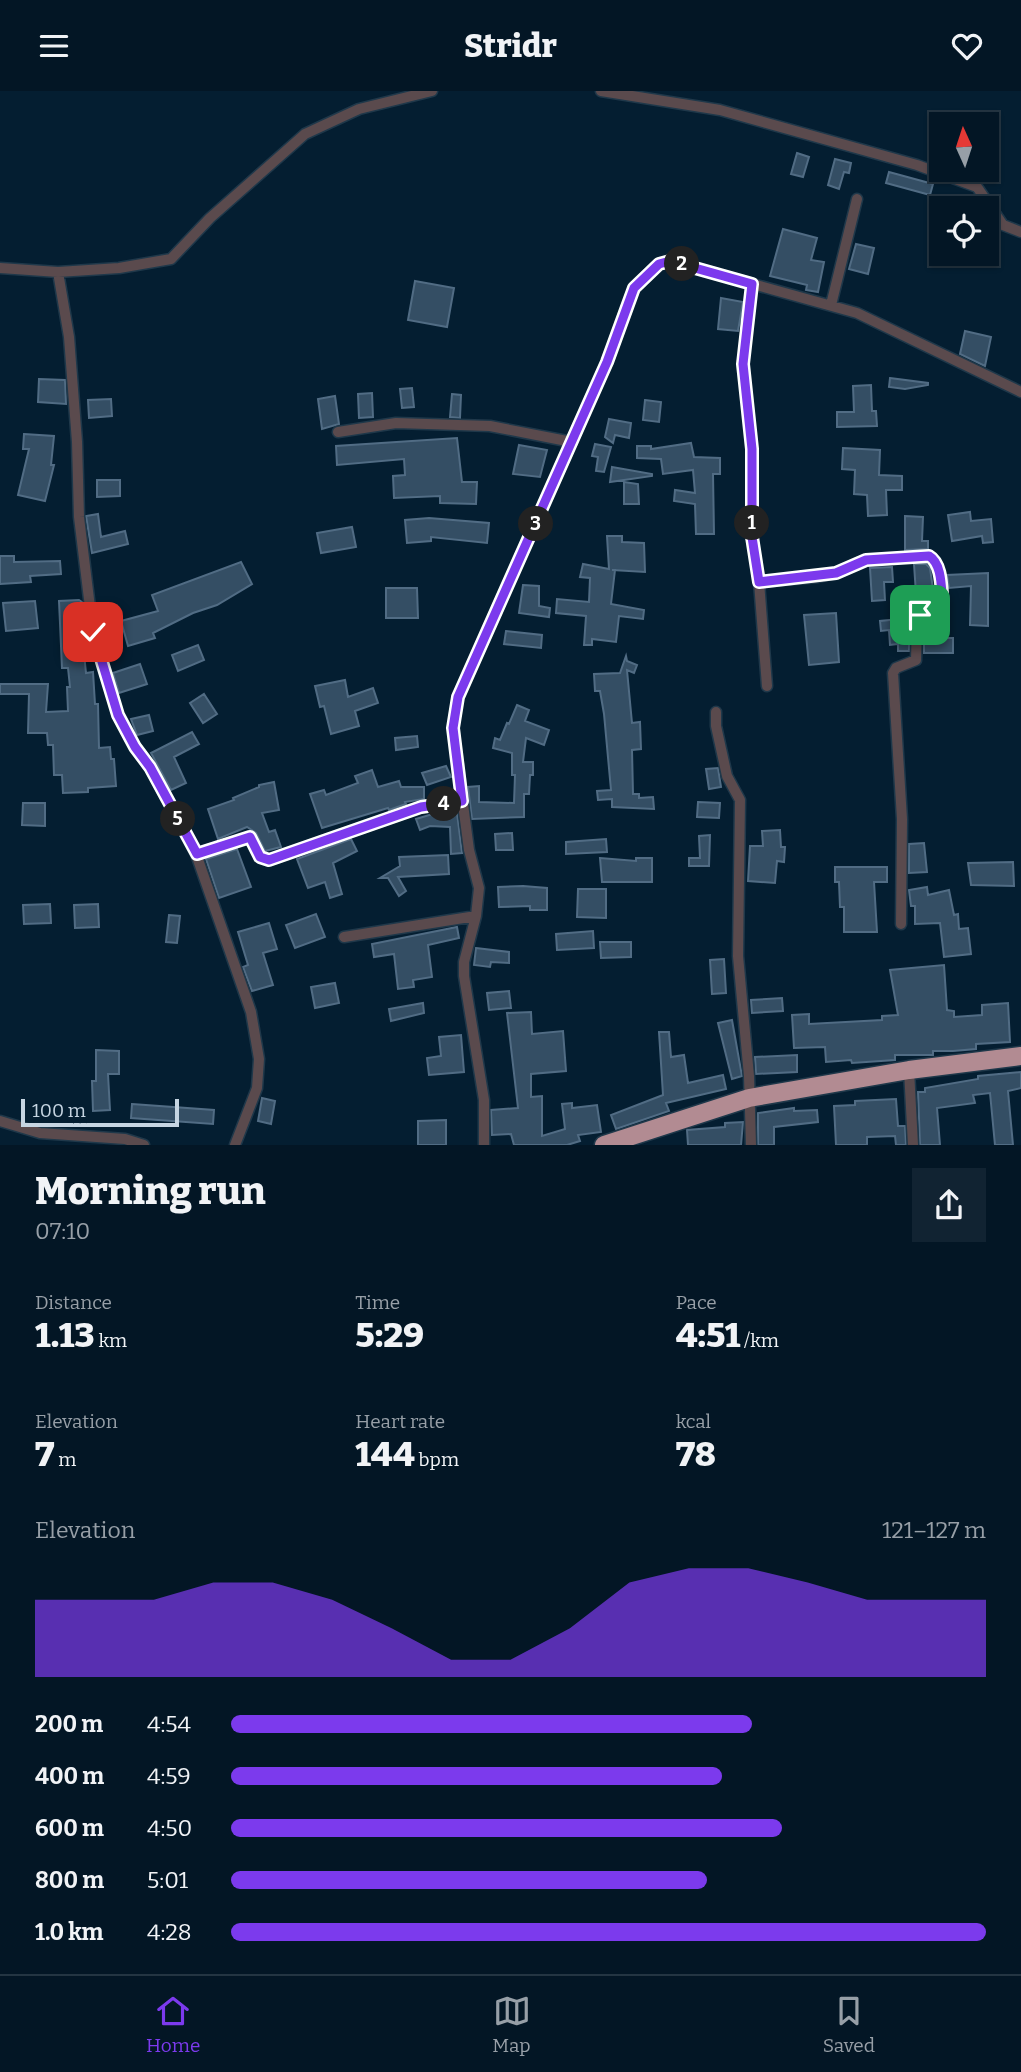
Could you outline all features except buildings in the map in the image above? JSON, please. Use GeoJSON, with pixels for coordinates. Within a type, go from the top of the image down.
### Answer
{"type":"FeatureCollection","features":[{"type":"Feature","properties":{"kind":"highway"},"geometry":{"type":"LineString","coordinates":[[604,1145],[750,1098],[909,1070],[1021,1056]]}},
{"type":"Feature","properties":{"kind":"street"},"geometry":{"type":"LineString","coordinates":[[0,268],[58,272],[119,268],[171,258],[210,218],[305,134],[359,109],[432,91]]}},
{"type":"Feature","properties":{"kind":"street"},"geometry":{"type":"LineString","coordinates":[[601,91],[720,110],[917,165],[977,187],[1003,225],[1021,232]]}},
{"type":"Feature","properties":{"kind":"street"},"geometry":{"type":"LineString","coordinates":[[831,305],[858,199]]}},
{"type":"Feature","properties":{"kind":"street"},"geometry":{"type":"LineString","coordinates":[[484,1145],[484,1100],[465,990],[464,962],[476,916],[479,888],[469,851],[453,728],[458,697],[607,362],[634,288],[659,264],[670,261],[858,313],[1021,392]]}},
{"type":"Feature","properties":{"kind":"street"},"geometry":{"type":"LineString","coordinates":[[58,272],[69,337],[78,442],[79,517],[93,632],[118,715],[135,747],[150,767],[197,854],[251,1012],[259,1059],[257,1089],[235,1145]]}},
{"type":"Feature","properties":{"kind":"street"},"geometry":{"type":"LineString","coordinates":[[752,284],[743,364],[752,449],[752,537],[759,582],[767,686]]}},
{"type":"Feature","properties":{"kind":"street"},"geometry":{"type":"LineString","coordinates":[[338,432],[396,423],[490,426],[572,443]]}},
{"type":"Feature","properties":{"kind":"street"},"geometry":{"type":"LineString","coordinates":[[759,582],[836,573],[866,560],[929,556],[935,559],[938,566],[943,606],[934,614],[917,617],[916,660],[895,668],[893,673],[902,819],[901,924]]}},
{"type":"Feature","properties":{"kind":"street"},"geometry":{"type":"LineString","coordinates":[[716,712],[716,726],[727,776],[740,800],[738,956],[750,1098],[751,1145]]}},
{"type":"Feature","properties":{"kind":"street"},"geometry":{"type":"LineString","coordinates":[[197,854],[250,837],[260,857],[269,860],[408,811],[462,801]]}},
{"type":"Feature","properties":{"kind":"street"},"geometry":{"type":"LineString","coordinates":[[344,937],[476,916]]}},
{"type":"Feature","properties":{"kind":"street"},"geometry":{"type":"LineString","coordinates":[[909,1070],[913,1145]]}},
{"type":"Feature","properties":{"kind":"street"},"geometry":{"type":"LineString","coordinates":[[0,1121],[40,1133],[125,1139],[144,1145]]}},
{"type":"Feature","properties":{"kind":"route"},"geometry":{"type":"LineString","coordinates":[[93,632],[118,715],[135,747],[150,767],[197,854],[250,837],[260,857],[269,860],[421,807],[462,801],[453,728],[458,697],[607,362],[634,288],[659,264],[670,261],[752,284],[743,364],[752,449],[752,537],[759,582],[818,577],[836,573],[866,560],[929,556],[935,559],[938,566],[943,606],[934,614],[920,615]]}}]}
